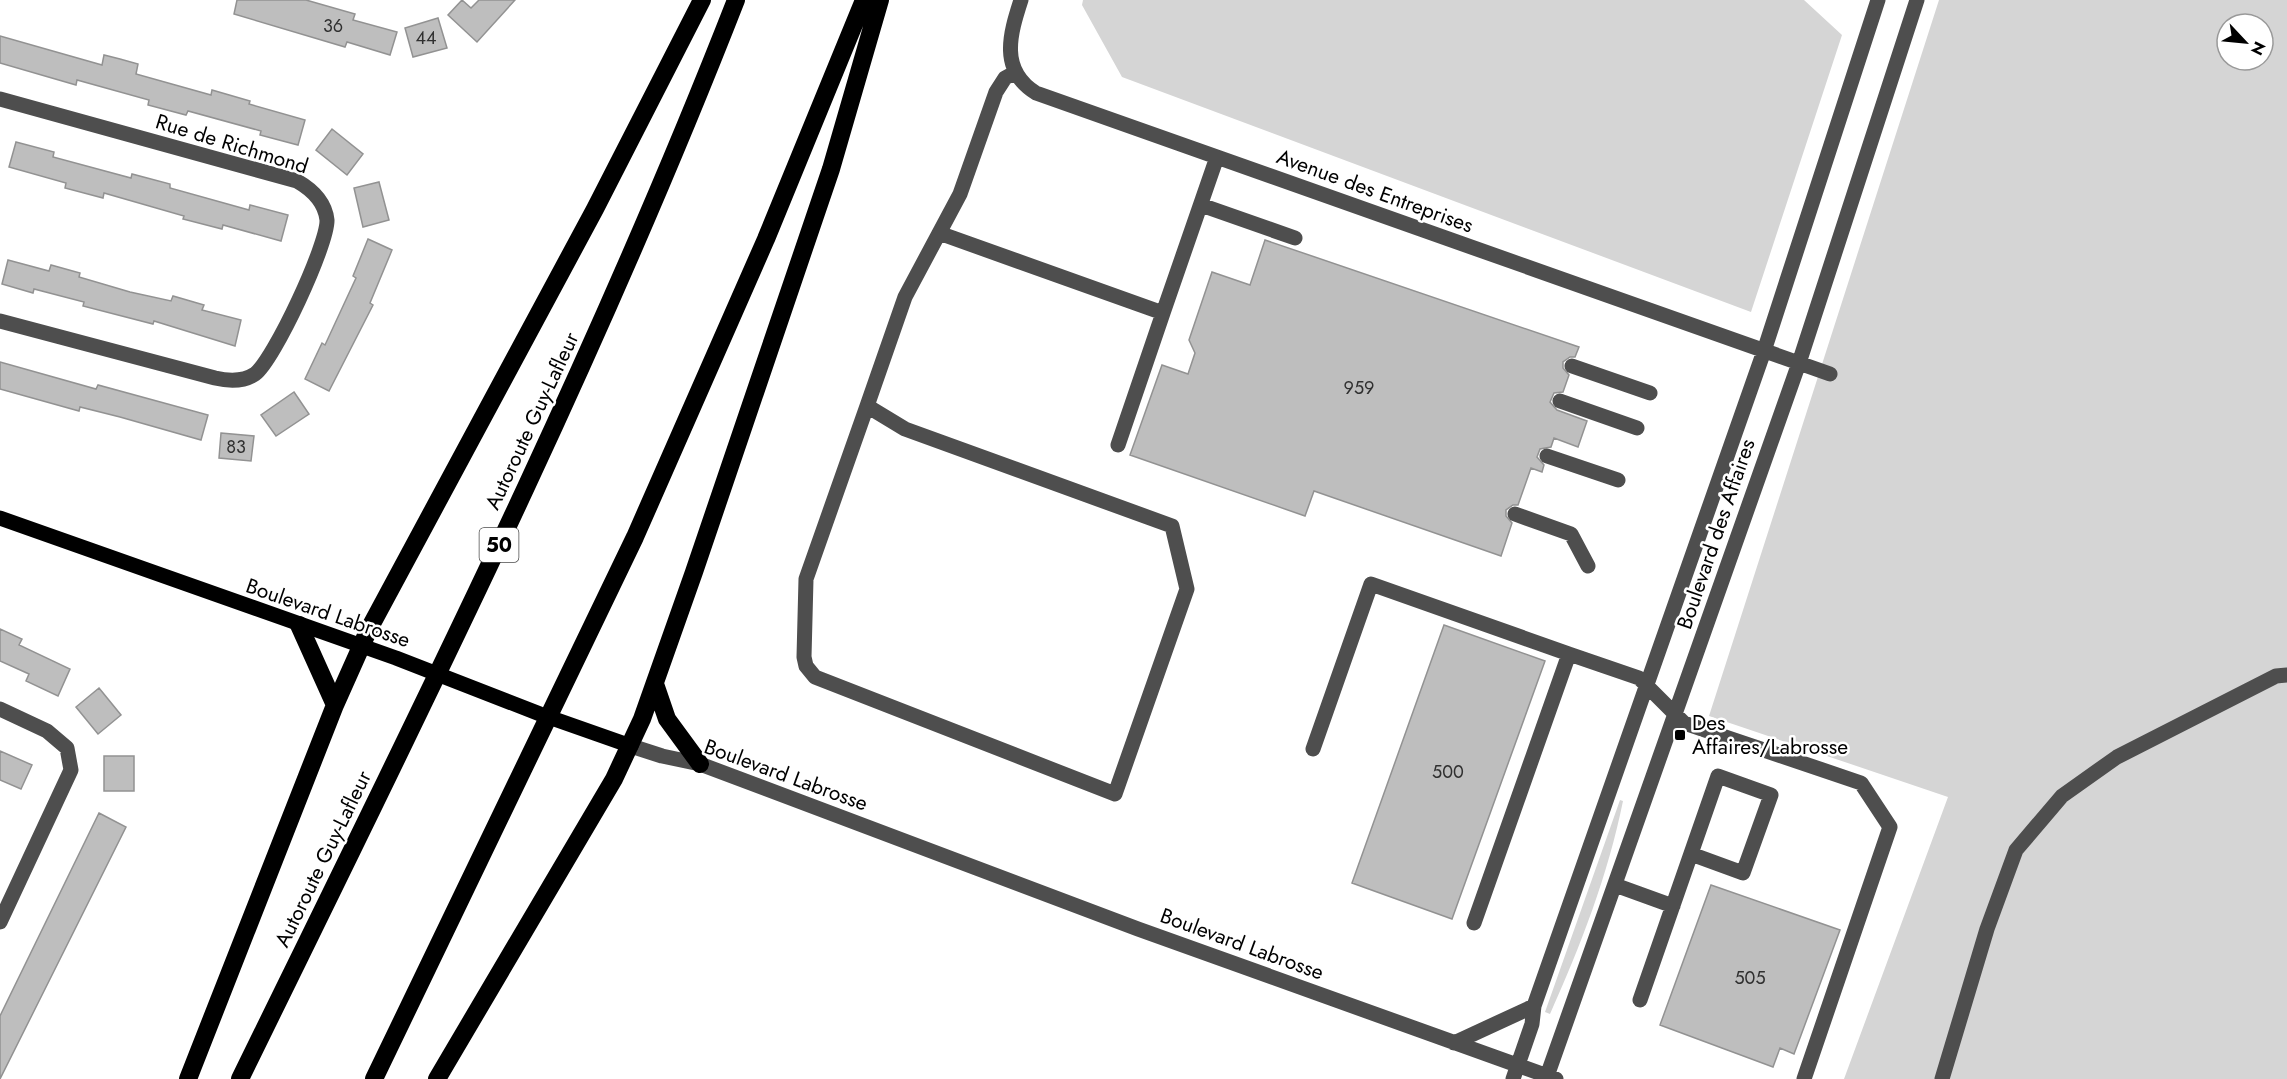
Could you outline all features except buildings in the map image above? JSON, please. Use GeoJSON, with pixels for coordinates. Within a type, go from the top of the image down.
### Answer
{"type":"FeatureCollection","features":[{"type":"Feature","properties":{"kind":"highway"},"geometry":{"type":"LineString","coordinates":[[188,1079],[335,705],[375,616],[595,209],[702,0]]}},
{"type":"Feature","properties":{"kind":"highway","name":"Autoroute Guy-Lafleur"},"geometry":{"type":"LineString","coordinates":[[240,1079],[548,442],[634,246],[736,0]]}},
{"type":"Feature","properties":{"kind":"highway"},"geometry":{"type":"LineString","coordinates":[[374,1079],[635,537],[766,239],[864,0]]}},
{"type":"Feature","properties":{"kind":"highway"},"geometry":{"type":"LineString","coordinates":[[437,1079],[614,779],[631,746],[655,684],[831,169],[880,0]]}},
{"type":"Feature","properties":{"kind":"highway"},"geometry":{"type":"LineString","coordinates":[[299,625],[335,705]]}},
{"type":"Feature","properties":{"kind":"highway"},"geometry":{"type":"LineString","coordinates":[[655,684],[667,719],[700,764]]}},
{"type":"Feature","properties":{"kind":"main road","name":"Boulevard Labrosse"},"geometry":{"type":"LineString","coordinates":[[0,518],[396,658],[631,746]]}},
{"type":"Feature","properties":{"kind":"street"},"geometry":{"type":"LineString","coordinates":[[867,406],[906,429],[1172,526],[1187,589],[1115,794],[815,677],[806,666],[804,657],[806,579],[905,297],[967,179],[996,92],[1005,78],[1016,72],[1010,56],[1009,42],[1021,0]]}},
{"type":"Feature","properties":{"kind":"street","name":"Boulevard des Affaires"},"geometry":{"type":"LineString","coordinates":[[1515,1072],[1532,1024],[1534,1006],[1764,351],[1878,0]]}},
{"type":"Feature","properties":{"kind":"street","name":"Boulevard des Affaires"},"geometry":{"type":"LineString","coordinates":[[1550,1078],[1615,885],[1799,363],[1917,0]]}},
{"type":"Feature","properties":{"kind":"street","name":"Avenue des Entreprises"},"geometry":{"type":"LineString","coordinates":[[1016,72],[1036,93],[1830,374]]}},
{"type":"Feature","properties":{"kind":"street","name":"Rue de Richmond"},"geometry":{"type":"LineString","coordinates":[[0,99],[297,181],[309,188],[318,198],[327,219],[322,244],[275,350],[260,369],[242,379],[230,381],[214,378],[0,321]]}},
{"type":"Feature","properties":{"kind":"street"},"geometry":{"type":"LineString","coordinates":[[1118,445],[1217,157]]}},
{"type":"Feature","properties":{"kind":"street"},"geometry":{"type":"LineString","coordinates":[[1201,205],[1295,238]]}},
{"type":"Feature","properties":{"kind":"street"},"geometry":{"type":"LineString","coordinates":[[939,233],[1163,314]]}},
{"type":"Feature","properties":{"kind":"street"},"geometry":{"type":"LineString","coordinates":[[1572,366],[1650,393]]}},
{"type":"Feature","properties":{"kind":"street"},"geometry":{"type":"LineString","coordinates":[[1560,401],[1637,428]]}},
{"type":"Feature","properties":{"kind":"street"},"geometry":{"type":"LineString","coordinates":[[1547,456],[1618,480]]}},
{"type":"Feature","properties":{"kind":"street"},"geometry":{"type":"LineString","coordinates":[[1515,514],[1571,534],[1588,566]]}},
{"type":"Feature","properties":{"kind":"street"},"geometry":{"type":"LineString","coordinates":[[1313,749],[1371,584],[1639,678],[1684,723],[1861,783],[1890,827],[1804,1079]]}},
{"type":"Feature","properties":{"kind":"street"},"geometry":{"type":"LineString","coordinates":[[1474,923],[1569,654]]}},
{"type":"Feature","properties":{"kind":"street"},"geometry":{"type":"LineString","coordinates":[[1942,1079],[1987,928],[2016,850],[2062,796],[2117,757],[2276,676],[2287,675]]}},
{"type":"Feature","properties":{"kind":"street"},"geometry":{"type":"LineString","coordinates":[[0,709],[47,731],[67,748],[70,771],[0,922]]}},
{"type":"Feature","properties":{"kind":"street","name":"Boulevard Labrosse"},"geometry":{"type":"LineString","coordinates":[[631,746],[662,756],[700,764],[1064,902],[1454,1043],[1515,1072],[1550,1078]]}},
{"type":"Feature","properties":{"kind":"street"},"geometry":{"type":"LineString","coordinates":[[1640,1000],[1718,776],[1771,795],[1743,873],[1691,854]]}},
{"type":"Feature","properties":{"kind":"street"},"geometry":{"type":"LineString","coordinates":[[1615,885],[1673,906]]}},
{"type":"Feature","properties":{"kind":"street"},"geometry":{"type":"LineString","coordinates":[[1454,1043],[1534,1006]]}},
{"type":"Feature","properties":{"kind":"shaded area"},"geometry":{"type":"Polygon","coordinates":[[[1083,0],[1804,0],[1842,35],[1751,312],[1122,77],[1082,5],[1083,0]]]}},
{"type":"Feature","properties":{"kind":"shaded area"},"geometry":{"type":"Polygon","coordinates":[[[1939,0],[2287,0],[2287,1079],[1844,1079],[1948,797],[1709,716],[1939,0]]]}},
{"type":"Feature","properties":{"kind":"shaded area"},"geometry":{"type":"Polygon","coordinates":[[[1620,800],[1623,801],[1610,856],[1583,936],[1550,1014],[1545,1012],[1620,800]]]}},
{"type":"Feature","properties":{"kind":"place","name":"Des Affaires/Labrosse"},"geometry":{"type":"Point","coordinates":[1680,735]}}]}
